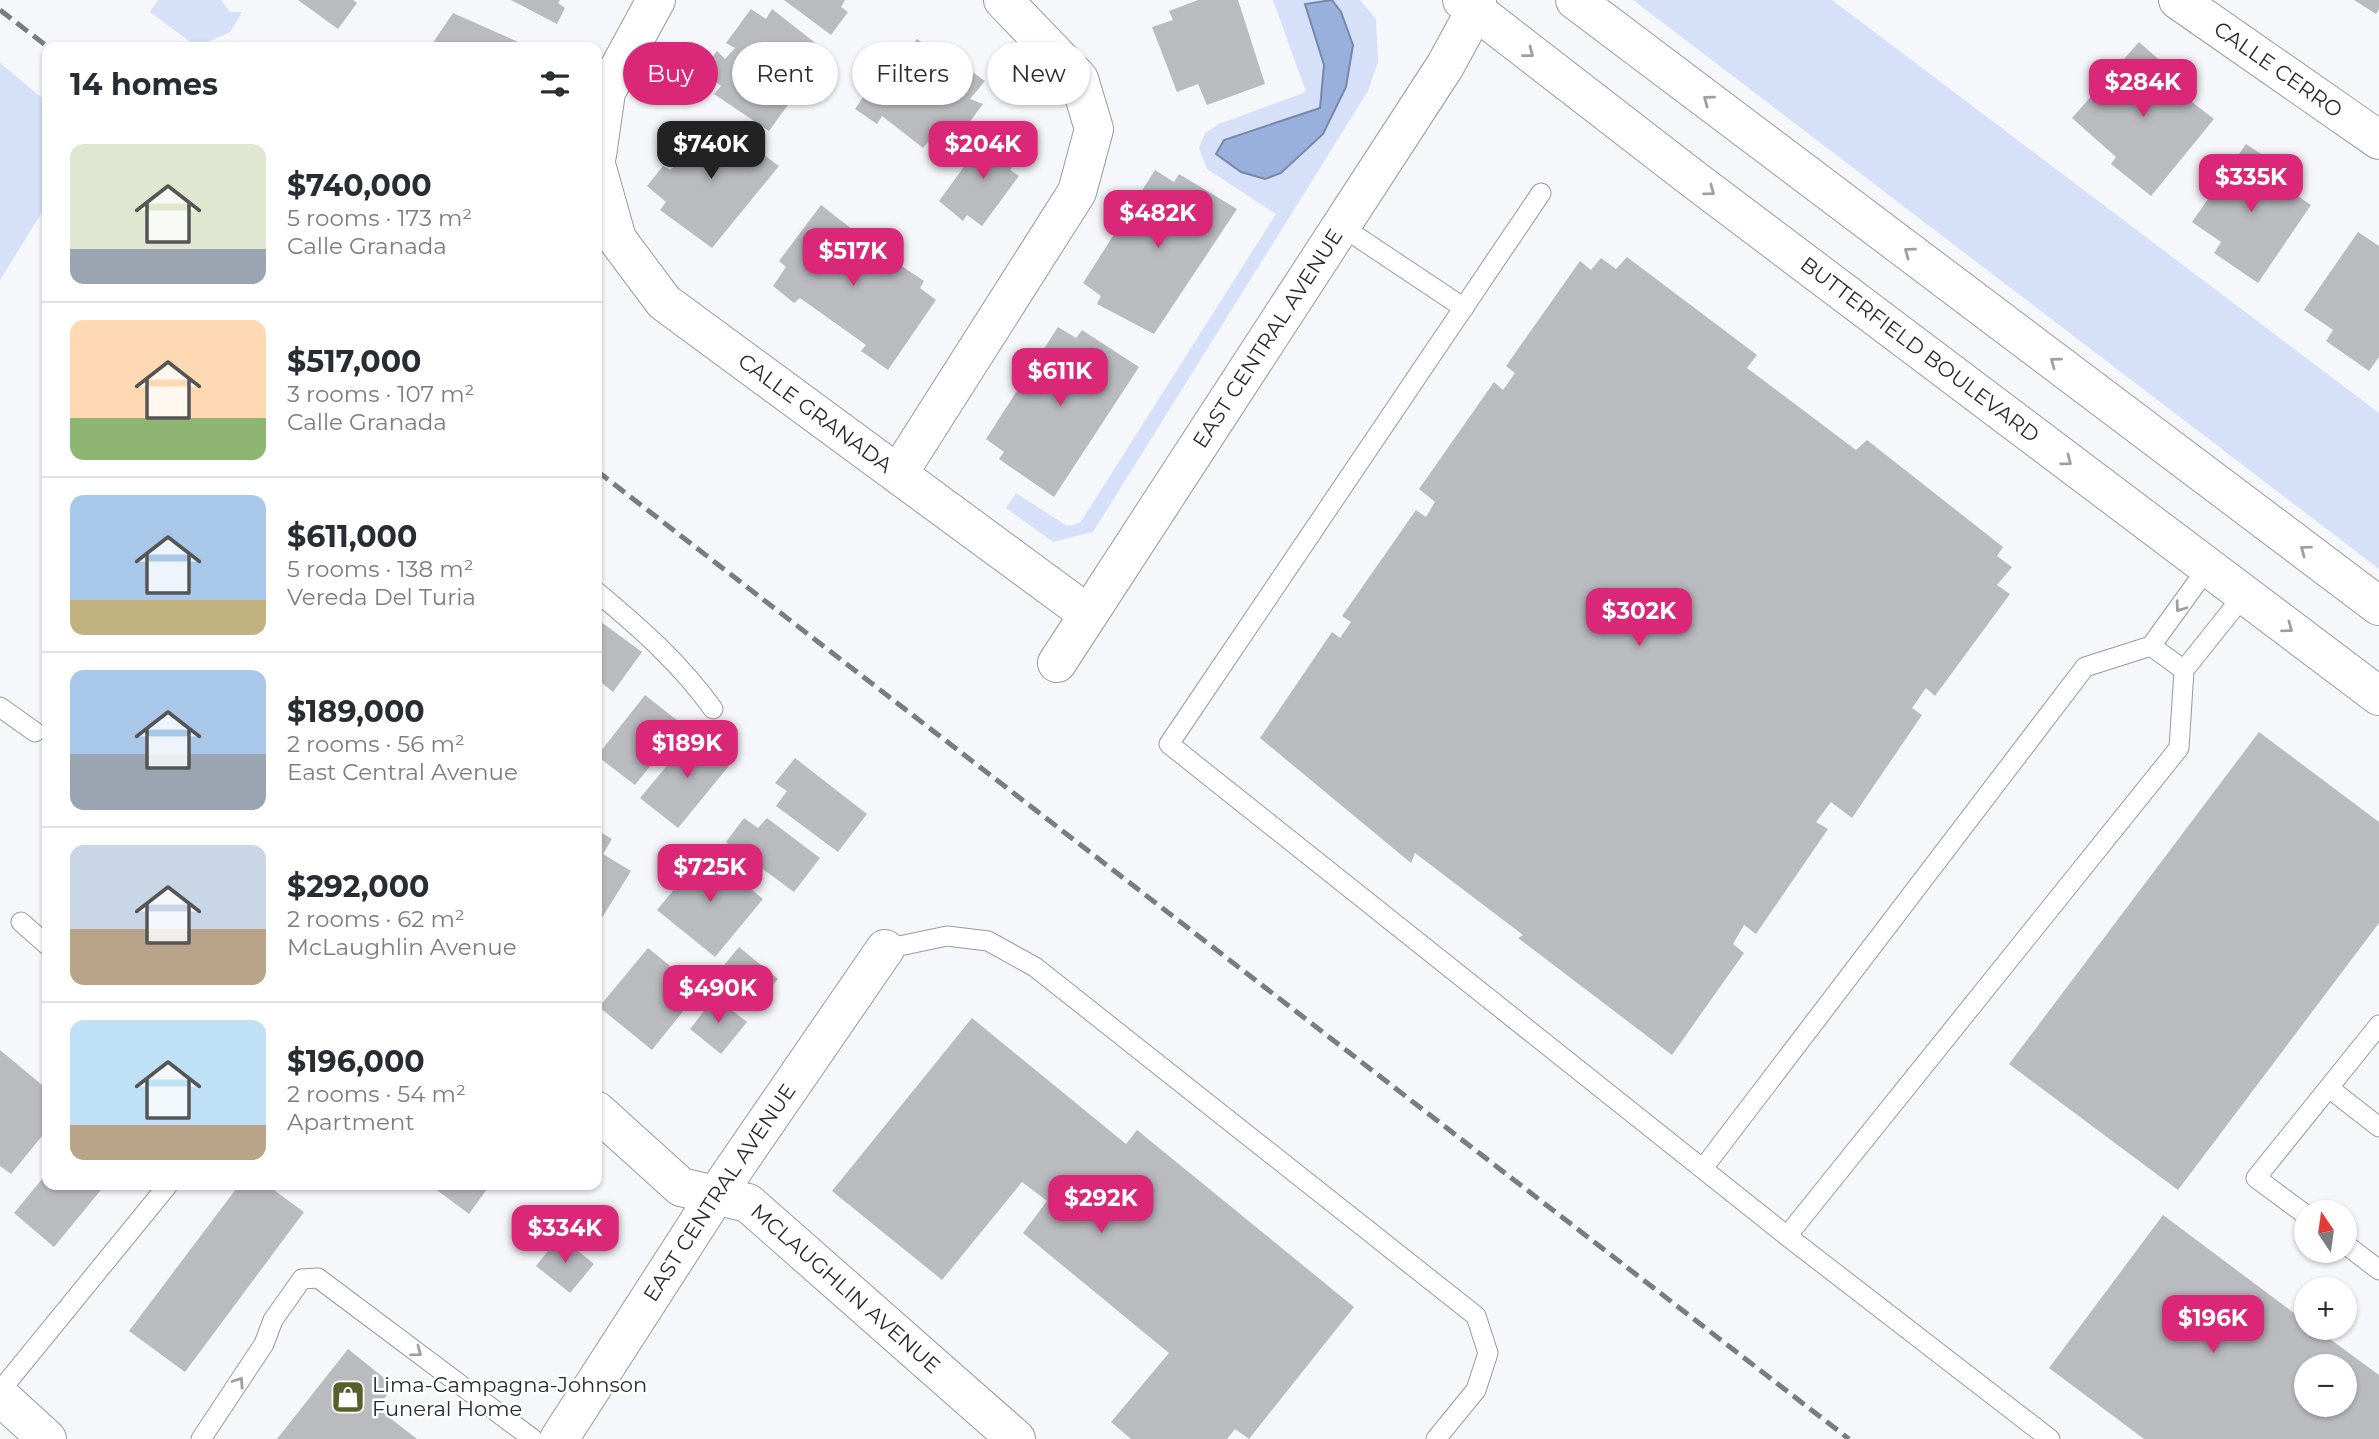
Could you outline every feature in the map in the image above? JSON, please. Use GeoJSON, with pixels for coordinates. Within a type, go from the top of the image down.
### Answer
{"type":"FeatureCollection","features":[{"type":"Feature","properties":{"kind":"street"},"geometry":{"type":"LineString","coordinates":[[602,124],[607,92],[656,0]]}},
{"type":"Feature","properties":{"kind":"street"},"geometry":{"type":"LineString","coordinates":[[898,474],[1077,192],[1094,129],[1079,79],[1003,0]]}},
{"type":"Feature","properties":{"kind":"street"},"geometry":{"type":"LineString","coordinates":[[1575,0],[2379,606]]}},
{"type":"Feature","properties":{"kind":"street","name":"CALLE CERRO"},"geometry":{"type":"LineString","coordinates":[[2178,0],[2378,137]]}},
{"type":"Feature","properties":{"kind":"street","name":"EAST CENTRAL AVENUE"},"geometry":{"type":"LineString","coordinates":[[1057,663],[1444,66],[1476,3]]}},
{"type":"Feature","properties":{"kind":"street","name":"BUTTERFIELD BOULEVARD"},"geometry":{"type":"LineString","coordinates":[[1476,3],[2244,595],[2379,695]]}},
{"type":"Feature","properties":{"kind":"street","name":"CALLE GRANADA"},"geometry":{"type":"LineString","coordinates":[[602,186],[618,239],[664,302],[1088,614]]}},
{"type":"Feature","properties":{"kind":"street","name":"EAST CENTRAL AVENUE"},"geometry":{"type":"LineString","coordinates":[[559,1439],[716,1195],[885,949]]}},
{"type":"Feature","properties":{"kind":"street","name":"MCLAUGHLIN AVENUE"},"geometry":{"type":"LineString","coordinates":[[602,1116],[681,1187],[748,1203],[1016,1439]]}},
{"type":"Feature","properties":{"kind":"street"},"geometry":{"type":"LineString","coordinates":[[0,1394],[47,1439]]}},
{"type":"Feature","properties":{"kind":"lane"},"geometry":{"type":"LineString","coordinates":[[1541,193],[1169,744],[1704,1167],[1787,1236],[2050,1439]]}},
{"type":"Feature","properties":{"kind":"lane"},"geometry":{"type":"LineString","coordinates":[[1340,226],[1464,308]]}},
{"type":"Feature","properties":{"kind":"lane"},"geometry":{"type":"LineString","coordinates":[[1704,1167],[2085,667],[2151,646],[2208,567]]}},
{"type":"Feature","properties":{"kind":"lane"},"geometry":{"type":"LineString","coordinates":[[1787,1236],[2179,748],[2184,670],[2244,595]]}},
{"type":"Feature","properties":{"kind":"lane"},"geometry":{"type":"LineString","coordinates":[[602,596],[665,651],[690,677],[713,709]]}},
{"type":"Feature","properties":{"kind":"lane"},"geometry":{"type":"LineString","coordinates":[[2151,646],[2184,670]]}},
{"type":"Feature","properties":{"kind":"lane"},"geometry":{"type":"LineString","coordinates":[[0,707],[35,732]]}},
{"type":"Feature","properties":{"kind":"lane"},"geometry":{"type":"LineString","coordinates":[[21,922],[42,941]]}},
{"type":"Feature","properties":{"kind":"lane"},"geometry":{"type":"LineString","coordinates":[[885,949],[947,936],[988,941],[1035,967],[1476,1316],[1488,1353],[1476,1390],[1436,1439]]}},
{"type":"Feature","properties":{"kind":"lane"},"geometry":{"type":"LineString","coordinates":[[2294,1206],[2256,1178],[2379,1025]]}},
{"type":"Feature","properties":{"kind":"lane"},"geometry":{"type":"LineString","coordinates":[[2329,1088],[2379,1127]]}},
{"type":"Feature","properties":{"kind":"lane"},"geometry":{"type":"LineString","coordinates":[[0,1394],[164,1190]]}},
{"type":"Feature","properties":{"kind":"lane"},"geometry":{"type":"LineString","coordinates":[[2357,1253],[2379,1270]]}},
{"type":"Feature","properties":{"kind":"lane"},"geometry":{"type":"LineString","coordinates":[[201,1439],[264,1344],[273,1320],[302,1279],[318,1278],[533,1439]]}},
{"type":"Feature","properties":{"kind":"shaded area"},"geometry":{"type":"Polygon","coordinates":[[[158,0],[221,0],[230,12],[242,12],[230,32],[208,42],[190,42],[150,12],[158,0]]]}},
{"type":"Feature","properties":{"kind":"shaded area"},"geometry":{"type":"Polygon","coordinates":[[[1273,0],[1360,0],[1376,19],[1378,62],[1368,91],[1093,532],[1053,542],[1006,508],[1016,493],[1067,526],[1080,523],[1276,214],[1207,169],[1199,148],[1205,133],[1219,124],[1306,92],[1273,0]]]}},
{"type":"Feature","properties":{"kind":"shaded area"},"geometry":{"type":"Polygon","coordinates":[[[1633,0],[1832,0],[2379,413],[2379,569],[1633,0]]]}},
{"type":"Feature","properties":{"kind":"shaded area"},"geometry":{"type":"Polygon","coordinates":[[[0,63],[42,98],[42,212],[0,280],[0,63]]]}},
{"type":"Feature","properties":{"kind":"water"},"geometry":{"type":"Polygon","coordinates":[[[1332,0],[1341,12],[1353,45],[1346,87],[1323,134],[1281,173],[1265,179],[1241,172],[1216,154],[1224,140],[1320,108],[1324,65],[1305,4],[1332,0]]]}},
{"type":"Feature","properties":{"kind":"building"},"geometry":{"type":"Polygon","coordinates":[[[298,0],[353,0],[357,3],[338,29],[298,0]]]}},
{"type":"Feature","properties":{"kind":"building"},"geometry":{"type":"Polygon","coordinates":[[[511,0],[560,0],[558,3],[565,8],[557,24],[511,0]]]}},
{"type":"Feature","properties":{"kind":"building"},"geometry":{"type":"Polygon","coordinates":[[[784,0],[845,0],[841,7],[848,12],[831,35],[784,0]]]}},
{"type":"Feature","properties":{"kind":"building"},"geometry":{"type":"Polygon","coordinates":[[[1198,0],[1238,0],[1265,84],[1207,105],[1198,84],[1177,92],[1152,27],[1173,20],[1169,11],[1198,0]]]}},
{"type":"Feature","properties":{"kind":"building"},"geometry":{"type":"Polygon","coordinates":[[[2354,0],[2379,0],[2379,9],[2376,14],[2354,0]]]}},
{"type":"Feature","properties":{"kind":"building"},"geometry":{"type":"Polygon","coordinates":[[[751,9],[766,19],[772,9],[814,42],[732,42],[732,46],[726,43],[751,9]]]}},
{"type":"Feature","properties":{"kind":"building"},"geometry":{"type":"Polygon","coordinates":[[[453,13],[518,42],[433,42],[453,13]]]}},
{"type":"Feature","properties":{"kind":"building"},"geometry":{"type":"Polygon","coordinates":[[[2139,42],[2180,78],[2174,88],[2214,119],[2151,196],[2111,164],[2116,157],[2072,118],[2139,42]]]}},
{"type":"Feature","properties":{"kind":"building"},"geometry":{"type":"Polygon","coordinates":[[[732,51],[732,105],[788,105],[769,131],[718,97],[721,86],[718,84],[718,52],[725,59],[732,51]]]}},
{"type":"Feature","properties":{"kind":"building"},"geometry":{"type":"Polygon","coordinates":[[[973,72],[985,81],[973,95],[973,72]]]}},
{"type":"Feature","properties":{"kind":"building"},"geometry":{"type":"Polygon","coordinates":[[[973,100],[983,104],[944,156],[928,142],[923,148],[882,116],[877,124],[855,109],[858,105],[973,105],[973,100]]]}},
{"type":"Feature","properties":{"kind":"building"},"geometry":{"type":"Polygon","coordinates":[[[696,122],[711,133],[721,123],[779,166],[712,248],[660,210],[666,202],[647,186],[663,166],[670,170],[678,163],[671,155],[696,122]]]}},
{"type":"Feature","properties":{"kind":"building"},"geometry":{"type":"Polygon","coordinates":[[[985,138],[997,146],[1004,138],[1024,150],[1010,170],[1019,176],[982,226],[967,215],[963,221],[939,201],[985,138]]]}},
{"type":"Feature","properties":{"kind":"building"},"geometry":{"type":"Polygon","coordinates":[[[2246,144],[2282,168],[2274,180],[2311,205],[2258,283],[2214,253],[2221,242],[2192,222],[2246,144]]]}},
{"type":"Feature","properties":{"kind":"building"},"geometry":{"type":"Polygon","coordinates":[[[1155,170],[1174,182],[1179,174],[1237,209],[1154,334],[1097,304],[1101,296],[1083,283],[1155,170]]]}},
{"type":"Feature","properties":{"kind":"building"},"geometry":{"type":"Polygon","coordinates":[[[821,205],[862,237],[855,248],[892,272],[900,265],[924,281],[920,288],[936,300],[888,370],[861,351],[866,345],[800,298],[794,303],[773,286],[786,267],[779,261],[821,205]]]}},
{"type":"Feature","properties":{"kind":"building"},"geometry":{"type":"Polygon","coordinates":[[[2358,232],[2379,246],[2379,357],[2369,371],[2326,341],[2333,330],[2304,310],[2358,232]]]}},
{"type":"Feature","properties":{"kind":"building"},"geometry":{"type":"Polygon","coordinates":[[[1627,257],[1757,355],[1747,368],[1856,450],[1867,440],[2003,547],[1997,556],[2012,567],[1997,585],[2010,594],[1935,696],[1926,688],[1912,708],[1922,715],[1852,818],[1831,802],[1816,822],[1828,829],[1756,934],[1744,925],[1733,944],[1744,953],[1672,1055],[1518,938],[1523,935],[1415,853],[1411,863],[1260,738],[1332,632],[1340,638],[1351,622],[1342,616],[1416,510],[1426,517],[1435,502],[1419,489],[1494,382],[1503,390],[1515,373],[1506,366],[1580,261],[1591,270],[1601,258],[1616,269],[1627,257]]]}},
{"type":"Feature","properties":{"kind":"building"},"geometry":{"type":"Polygon","coordinates":[[[1058,327],[1076,338],[1082,330],[1139,367],[1054,497],[999,459],[1004,452],[986,439],[1058,327]]]}},
{"type":"Feature","properties":{"kind":"building"},"geometry":{"type":"Polygon","coordinates":[[[602,623],[642,652],[613,692],[602,683],[602,623]]]}},
{"type":"Feature","properties":{"kind":"building"},"geometry":{"type":"Polygon","coordinates":[[[645,695],[683,725],[635,785],[602,760],[602,750],[645,695]]]}},
{"type":"Feature","properties":{"kind":"building"},"geometry":{"type":"Polygon","coordinates":[[[696,731],[733,761],[678,828],[640,798],[696,731]]]}},
{"type":"Feature","properties":{"kind":"building"},"geometry":{"type":"Polygon","coordinates":[[[2259,732],[2379,822],[2379,923],[2178,1190],[2009,1064],[2259,732]]]}},
{"type":"Feature","properties":{"kind":"building"},"geometry":{"type":"Polygon","coordinates":[[[795,758],[867,814],[838,852],[776,806],[787,791],[775,783],[795,758]]]}},
{"type":"Feature","properties":{"kind":"building"},"geometry":{"type":"Polygon","coordinates":[[[744,818],[758,828],[767,818],[820,858],[794,892],[726,842],[744,818]]]}},
{"type":"Feature","properties":{"kind":"building"},"geometry":{"type":"Polygon","coordinates":[[[602,833],[612,839],[603,854],[631,871],[602,918],[602,833]]]}},
{"type":"Feature","properties":{"kind":"building"},"geometry":{"type":"Polygon","coordinates":[[[705,852],[763,899],[715,957],[657,910],[705,852]]]}},
{"type":"Feature","properties":{"kind":"building"},"geometry":{"type":"Polygon","coordinates":[[[739,947],[778,979],[755,1006],[716,975],[739,947]]]}},
{"type":"Feature","properties":{"kind":"building"},"geometry":{"type":"Polygon","coordinates":[[[648,948],[700,990],[652,1050],[602,1009],[602,1003],[648,948]]]}},
{"type":"Feature","properties":{"kind":"building"},"geometry":{"type":"Polygon","coordinates":[[[715,997],[747,1022],[721,1054],[690,1029],[715,997]]]}},
{"type":"Feature","properties":{"kind":"building"},"geometry":{"type":"Polygon","coordinates":[[[972,1018],[1126,1144],[1137,1130],[1354,1307],[1249,1439],[1235,1429],[1227,1439],[1131,1439],[1111,1422],[1169,1353],[1023,1233],[1047,1201],[1022,1182],[942,1280],[832,1191],[972,1018]]]}},
{"type":"Feature","properties":{"kind":"building"},"geometry":{"type":"Polygon","coordinates":[[[0,1050],[42,1085],[42,1136],[11,1174],[0,1166],[0,1050]]]}},
{"type":"Feature","properties":{"kind":"building"},"geometry":{"type":"Polygon","coordinates":[[[42,1179],[42,1190],[101,1190],[54,1247],[14,1213],[42,1179]]]}},
{"type":"Feature","properties":{"kind":"building"},"geometry":{"type":"Polygon","coordinates":[[[235,1190],[274,1190],[304,1212],[185,1372],[129,1331],[235,1190]]]}},
{"type":"Feature","properties":{"kind":"building"},"geometry":{"type":"Polygon","coordinates":[[[437,1190],[486,1190],[469,1214],[437,1190]]]}},
{"type":"Feature","properties":{"kind":"building"},"geometry":{"type":"Polygon","coordinates":[[[2163,1215],[2294,1313],[2294,1340],[2331,1340],[2350,1354],[2294,1354],[2294,1417],[2357,1417],[2357,1359],[2379,1375],[2379,1439],[2144,1439],[2049,1368],[2163,1215]]]}},
{"type":"Feature","properties":{"kind":"building"},"geometry":{"type":"Polygon","coordinates":[[[560,1236],[594,1264],[570,1293],[536,1266],[560,1236]]]}},
{"type":"Feature","properties":{"kind":"building","name":"Lima-Campagna-Johnson Funeral Home"},"geometry":{"type":"Polygon","coordinates":[[[348,1349],[394,1386],[377,1408],[417,1439],[277,1439],[348,1349]]]}},
{"type":"Feature","properties":{"kind":"railway"},"geometry":{"type":"LineString","coordinates":[[0,10],[42,42]]}},
{"type":"Feature","properties":{"kind":"railway"},"geometry":{"type":"LineString","coordinates":[[602,475],[1849,1439]]}},
{"type":"Feature","properties":{"kind":"place","name":"Lima-Campagna-Johnson Funeral Home"},"geometry":{"type":"Point","coordinates":[348,1397]}}]}
